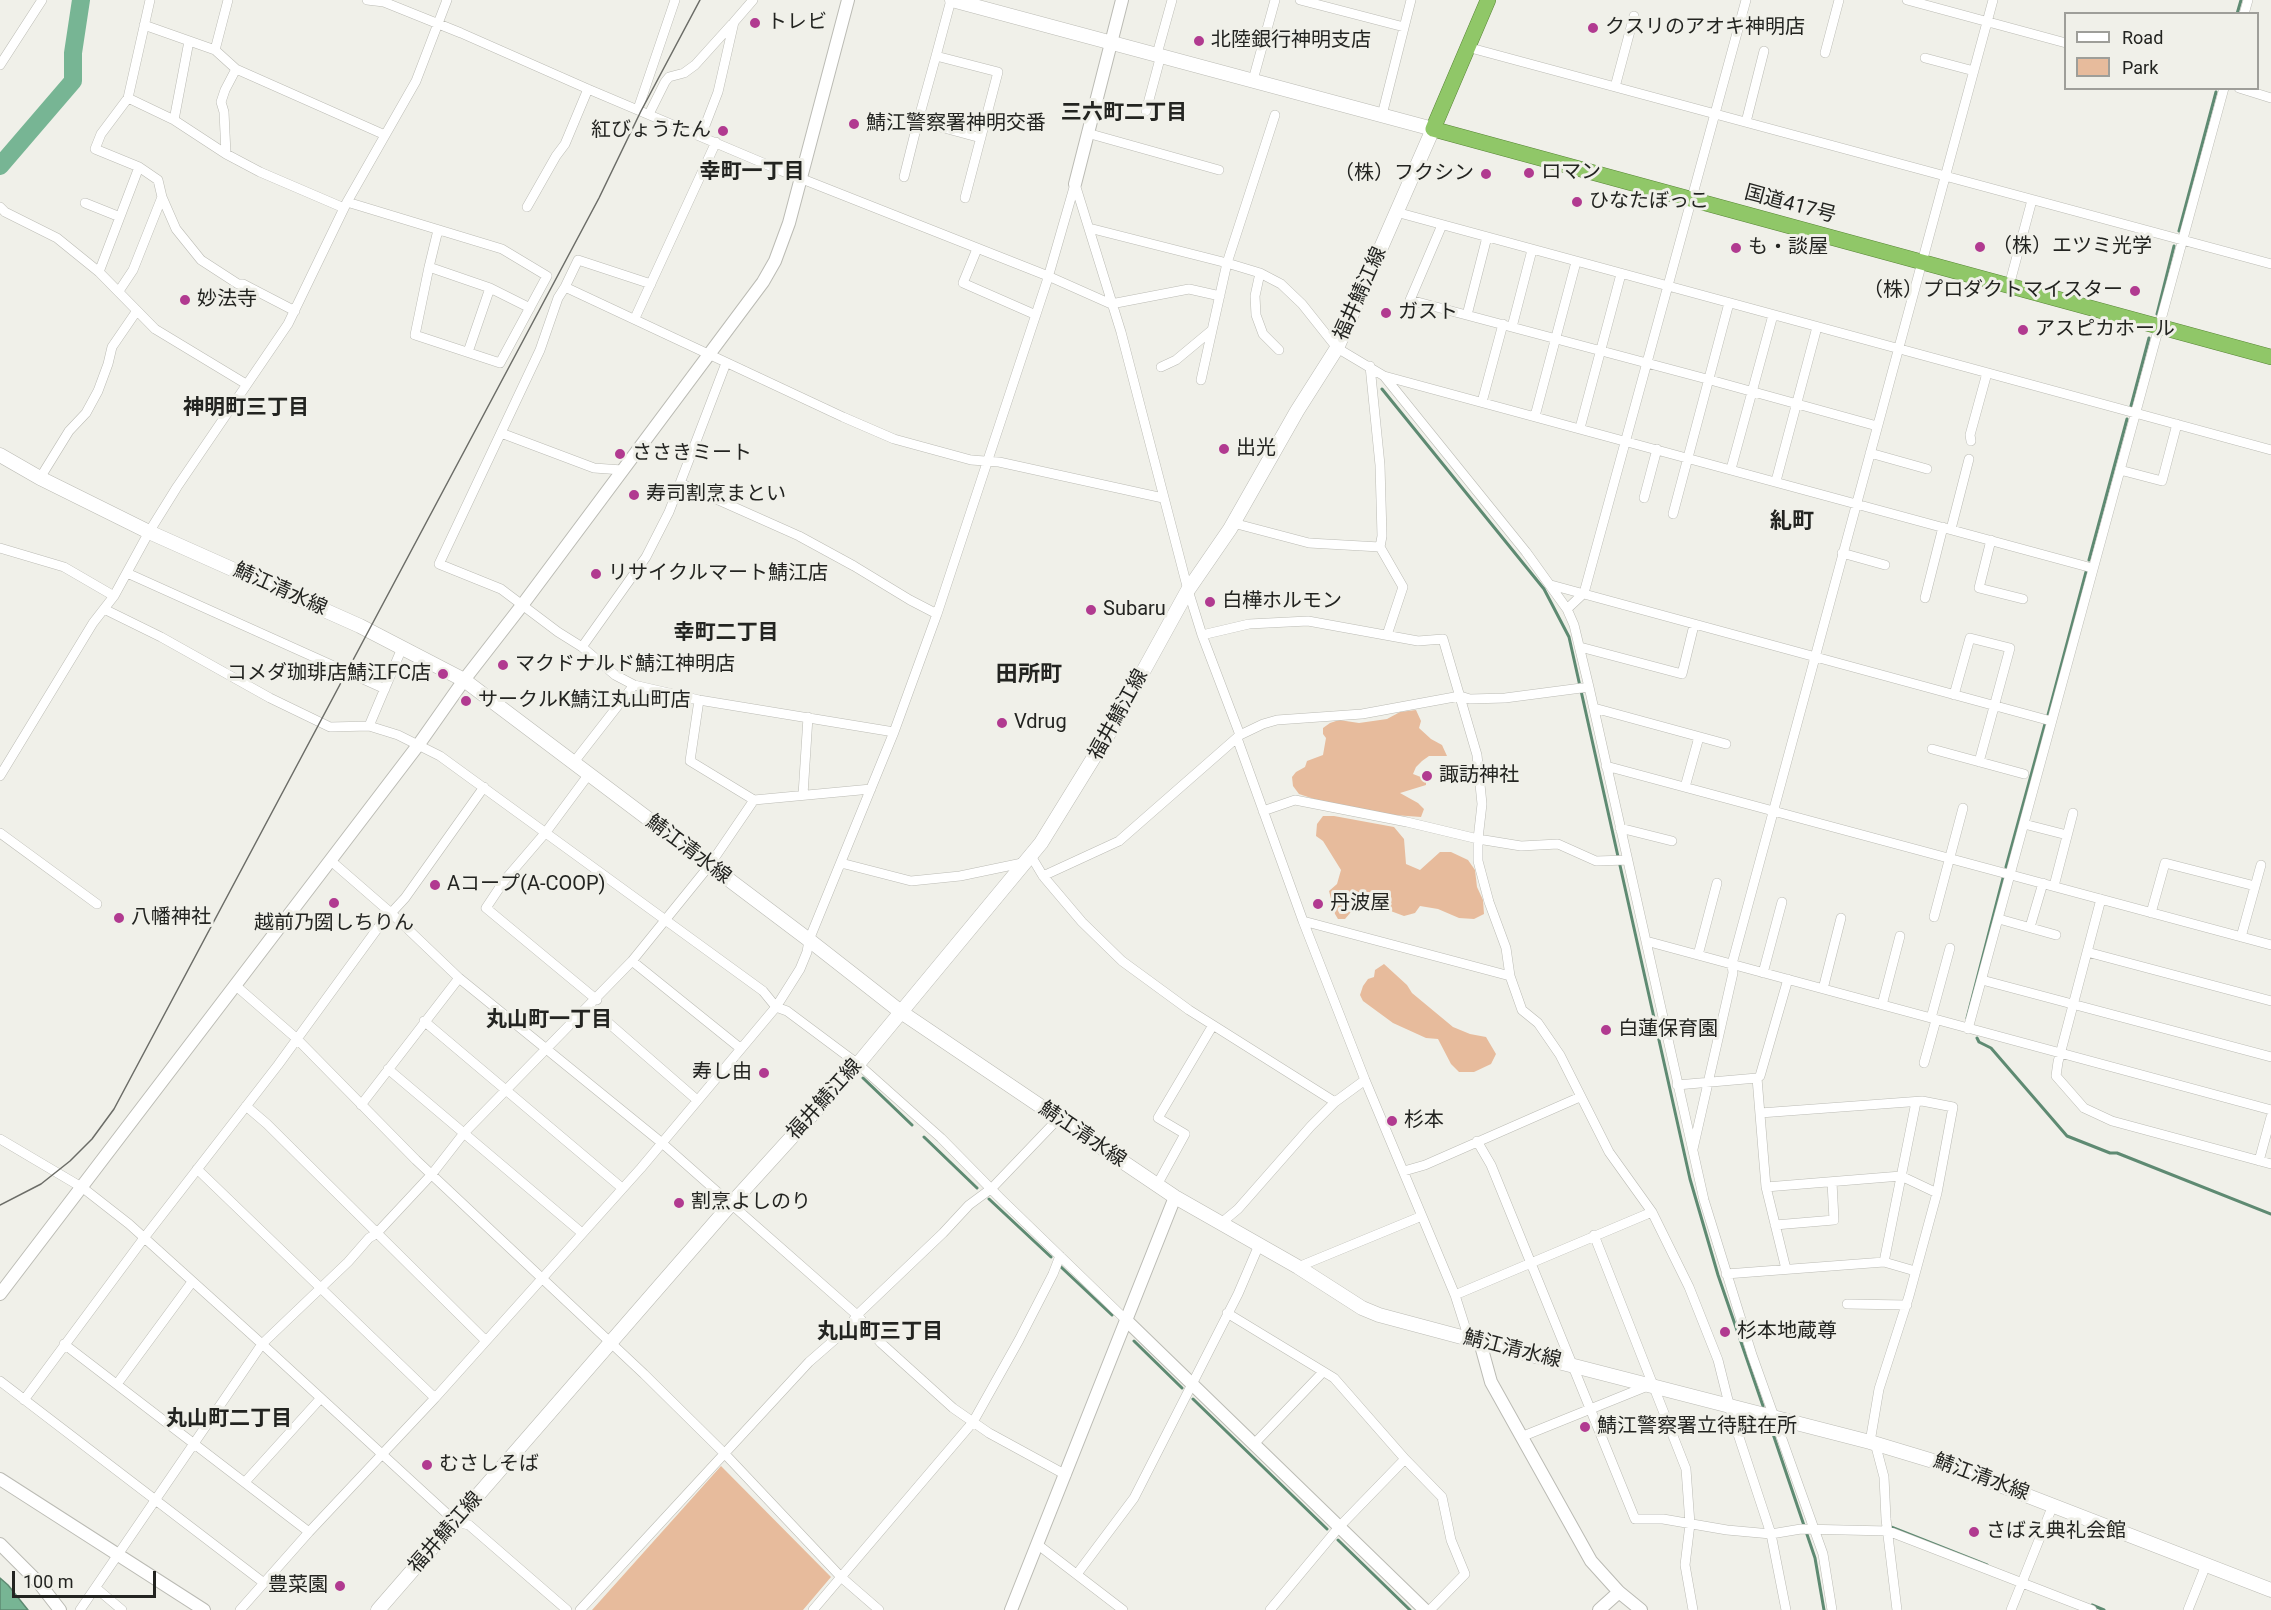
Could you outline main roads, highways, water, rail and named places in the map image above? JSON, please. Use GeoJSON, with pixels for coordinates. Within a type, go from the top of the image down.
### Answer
{"type":"FeatureCollection","features":[{"type":"Feature","properties":{"kind":"highway"},"geometry":{"type":"LineString","coordinates":[[1433,129],[1488,0]]}},
{"type":"Feature","properties":{"kind":"highway","name":"国道417号"},"geometry":{"type":"LineString","coordinates":[[1433,129],[2271,357]]}},
{"type":"Feature","properties":{"kind":"main road"},"geometry":{"type":"LineString","coordinates":[[952,0],[984,4],[1112,42],[1433,129]]}},
{"type":"Feature","properties":{"kind":"main road","name":"福井鯖江線"},"geometry":{"type":"LineString","coordinates":[[378,1610],[731,1204],[858,1064],[1029,859],[1086,772],[1188,590],[1233,523],[1297,411],[1337,348],[1433,129]]}},
{"type":"Feature","properties":{"kind":"main road","name":"鯖江清水線"},"geometry":{"type":"LineString","coordinates":[[0,455],[40,478],[149,532],[360,626],[464,680],[901,1012],[1175,1197],[1362,1308],[1379,1315],[1474,1341],[1652,1384],[1731,1407],[1873,1442],[1953,1467],[2271,1590]]}},
{"type":"Feature","properties":{"kind":"waterway"},"geometry":{"type":"LineString","coordinates":[[0,166],[73,81],[73,53],[81,0]]}},
{"type":"Feature","properties":{"kind":"waterway"},"geometry":{"type":"LineString","coordinates":[[2238,12],[2241,0]]}},
{"type":"Feature","properties":{"kind":"waterway"},"geometry":{"type":"LineString","coordinates":[[2179,231],[2216,92]]}},
{"type":"Feature","properties":{"kind":"waterway"},"geometry":{"type":"LineString","coordinates":[[2157,314],[2174,246]]}},
{"type":"Feature","properties":{"kind":"waterway"},"geometry":{"type":"LineString","coordinates":[[2131,406],[2149,338]]}},
{"type":"Feature","properties":{"kind":"waterway"},"geometry":{"type":"LineString","coordinates":[[1382,389],[1544,589],[1569,637],[1690,1179],[1718,1275],[1763,1406]]}},
{"type":"Feature","properties":{"kind":"waterway"},"geometry":{"type":"LineString","coordinates":[[2089,560],[2127,419]]}},
{"type":"Feature","properties":{"kind":"waterway"},"geometry":{"type":"LineString","coordinates":[[2048,715],[2086,572]]}},
{"type":"Feature","properties":{"kind":"waterway"},"geometry":{"type":"LineString","coordinates":[[2006,867],[2045,724]]}},
{"type":"Feature","properties":{"kind":"waterway"},"geometry":{"type":"LineString","coordinates":[[1967,1018],[2003,878]]}},
{"type":"Feature","properties":{"kind":"waterway"},"geometry":{"type":"LineString","coordinates":[[1977,1038],[1979,1042],[1991,1048],[2067,1136],[2110,1153],[2117,1153],[2271,1214]]}},
{"type":"Feature","properties":{"kind":"waterway"},"geometry":{"type":"LineString","coordinates":[[863,1078],[912,1125]]}},
{"type":"Feature","properties":{"kind":"waterway"},"geometry":{"type":"LineString","coordinates":[[924,1137],[977,1188]]}},
{"type":"Feature","properties":{"kind":"waterway"},"geometry":{"type":"LineString","coordinates":[[989,1199],[1051,1257]]}},
{"type":"Feature","properties":{"kind":"waterway"},"geometry":{"type":"LineString","coordinates":[[1061,1267],[1112,1315]]}},
{"type":"Feature","properties":{"kind":"waterway"},"geometry":{"type":"LineString","coordinates":[[1134,1341],[1182,1388]]}},
{"type":"Feature","properties":{"kind":"waterway"},"geometry":{"type":"LineString","coordinates":[[1193,1399],[1327,1529]]}},
{"type":"Feature","properties":{"kind":"waterway"},"geometry":{"type":"LineString","coordinates":[[1771,1428],[1815,1558],[1824,1610]]}},
{"type":"Feature","properties":{"kind":"waterway"},"geometry":{"type":"LineString","coordinates":[[1891,1527],[1987,1565]]}},
{"type":"Feature","properties":{"kind":"waterway"},"geometry":{"type":"LineString","coordinates":[[1338,1540],[1410,1610]]}},
{"type":"Feature","properties":{"kind":"waterway"},"geometry":{"type":"LineString","coordinates":[[2092,1605],[2104,1610]]}},
{"type":"Feature","properties":{"kind":"tram line"},"geometry":{"type":"LineString","coordinates":[[0,1205],[41,1184],[70,1161],[92,1139],[114,1109],[599,198],[641,111],[700,0]]}},
{"type":"Feature","properties":{"kind":"place","name":"トレビ"},"geometry":{"type":"Point","coordinates":[755,23]}},
{"type":"Feature","properties":{"kind":"place","name":"クスリのアオキ神明店"},"geometry":{"type":"Point","coordinates":[1593,28]}},
{"type":"Feature","properties":{"kind":"place","name":"北陸銀行神明支店"},"geometry":{"type":"Point","coordinates":[1199,41]}},
{"type":"Feature","properties":{"kind":"place","name":"鯖江警察署神明交番"},"geometry":{"type":"Point","coordinates":[854,124]}},
{"type":"Feature","properties":{"kind":"place","name":"紅びょうたん"},"geometry":{"type":"Point","coordinates":[723,131]}},
{"type":"Feature","properties":{"kind":"place","name":"ロマン"},"geometry":{"type":"Point","coordinates":[1529,173]}},
{"type":"Feature","properties":{"kind":"place","name":"（株）フクシン"},"geometry":{"type":"Point","coordinates":[1486,174]}},
{"type":"Feature","properties":{"kind":"place","name":"ひなたぼっこ"},"geometry":{"type":"Point","coordinates":[1577,202]}},
{"type":"Feature","properties":{"kind":"place","name":"（株）エツミ光学"},"geometry":{"type":"Point","coordinates":[1980,247]}},
{"type":"Feature","properties":{"kind":"place","name":"も・談屋"},"geometry":{"type":"Point","coordinates":[1736,248]}},
{"type":"Feature","properties":{"kind":"place","name":"（株）プロダクトマイスター"},"geometry":{"type":"Point","coordinates":[2135,291]}},
{"type":"Feature","properties":{"kind":"place","name":"妙法寺"},"geometry":{"type":"Point","coordinates":[185,300]}},
{"type":"Feature","properties":{"kind":"place","name":"ガスト"},"geometry":{"type":"Point","coordinates":[1386,313]}},
{"type":"Feature","properties":{"kind":"place","name":"アスピカホール"},"geometry":{"type":"Point","coordinates":[2023,330]}},
{"type":"Feature","properties":{"kind":"place","name":"出光"},"geometry":{"type":"Point","coordinates":[1224,449]}},
{"type":"Feature","properties":{"kind":"place","name":"ささきミート"},"geometry":{"type":"Point","coordinates":[620,454]}},
{"type":"Feature","properties":{"kind":"place","name":"寿司割烹まとい"},"geometry":{"type":"Point","coordinates":[634,495]}},
{"type":"Feature","properties":{"kind":"place","name":"リサイクルマート鯖江店"},"geometry":{"type":"Point","coordinates":[596,574]}},
{"type":"Feature","properties":{"kind":"place","name":"白樺ホルモン"},"geometry":{"type":"Point","coordinates":[1210,602]}},
{"type":"Feature","properties":{"kind":"place","name":"Subaru"},"geometry":{"type":"Point","coordinates":[1091,610]}},
{"type":"Feature","properties":{"kind":"place","name":"マクドナルド鯖江神明店"},"geometry":{"type":"Point","coordinates":[503,665]}},
{"type":"Feature","properties":{"kind":"place","name":"コメダ珈琲店鯖江FC店"},"geometry":{"type":"Point","coordinates":[443,674]}},
{"type":"Feature","properties":{"kind":"place","name":"サークルK鯖江丸山町店"},"geometry":{"type":"Point","coordinates":[466,701]}},
{"type":"Feature","properties":{"kind":"place","name":"Vdrug"},"geometry":{"type":"Point","coordinates":[1002,723]}},
{"type":"Feature","properties":{"kind":"place","name":"諏訪神社"},"geometry":{"type":"Point","coordinates":[1427,776]}},
{"type":"Feature","properties":{"kind":"place","name":"Aコープ(A-COOP)"},"geometry":{"type":"Point","coordinates":[435,885]}},
{"type":"Feature","properties":{"kind":"place","name":"越前乃圀しちりん"},"geometry":{"type":"Point","coordinates":[334,903]}},
{"type":"Feature","properties":{"kind":"place","name":"丹波屋"},"geometry":{"type":"Point","coordinates":[1318,904]}},
{"type":"Feature","properties":{"kind":"place","name":"八幡神社"},"geometry":{"type":"Point","coordinates":[119,918]}},
{"type":"Feature","properties":{"kind":"place","name":"白蓮保育園"},"geometry":{"type":"Point","coordinates":[1606,1030]}},
{"type":"Feature","properties":{"kind":"place","name":"寿し由"},"geometry":{"type":"Point","coordinates":[764,1073]}},
{"type":"Feature","properties":{"kind":"place","name":"杉本"},"geometry":{"type":"Point","coordinates":[1392,1121]}},
{"type":"Feature","properties":{"kind":"place","name":"割烹よしのり"},"geometry":{"type":"Point","coordinates":[679,1203]}},
{"type":"Feature","properties":{"kind":"place","name":"杉本地蔵尊"},"geometry":{"type":"Point","coordinates":[1725,1332]}},
{"type":"Feature","properties":{"kind":"place","name":"鯖江警察署立待駐在所"},"geometry":{"type":"Point","coordinates":[1585,1427]}},
{"type":"Feature","properties":{"kind":"place","name":"むさしそば"},"geometry":{"type":"Point","coordinates":[427,1465]}},
{"type":"Feature","properties":{"kind":"place","name":"さばえ典礼会館"},"geometry":{"type":"Point","coordinates":[1974,1532]}},
{"type":"Feature","properties":{"kind":"place","name":"豊菜園"},"geometry":{"type":"Point","coordinates":[340,1586]}},
{"type":"Feature","properties":{"kind":"district","name":"三六町二丁目"},"geometry":{"type":"Point","coordinates":[1124,114]}},
{"type":"Feature","properties":{"kind":"district","name":"幸町一丁目"},"geometry":{"type":"Point","coordinates":[752,173]}},
{"type":"Feature","properties":{"kind":"district","name":"神明町三丁目"},"geometry":{"type":"Point","coordinates":[246,409]}},
{"type":"Feature","properties":{"kind":"district","name":"糺町"},"geometry":{"type":"Point","coordinates":[1792,522]}},
{"type":"Feature","properties":{"kind":"district","name":"幸町二丁目"},"geometry":{"type":"Point","coordinates":[726,634]}},
{"type":"Feature","properties":{"kind":"district","name":"田所町"},"geometry":{"type":"Point","coordinates":[1029,675]}},
{"type":"Feature","properties":{"kind":"district","name":"丸山町一丁目"},"geometry":{"type":"Point","coordinates":[549,1021]}},
{"type":"Feature","properties":{"kind":"district","name":"丸山町三丁目"},"geometry":{"type":"Point","coordinates":[880,1333]}},
{"type":"Feature","properties":{"kind":"district","name":"丸山町二丁目"},"geometry":{"type":"Point","coordinates":[229,1420]}}]}
